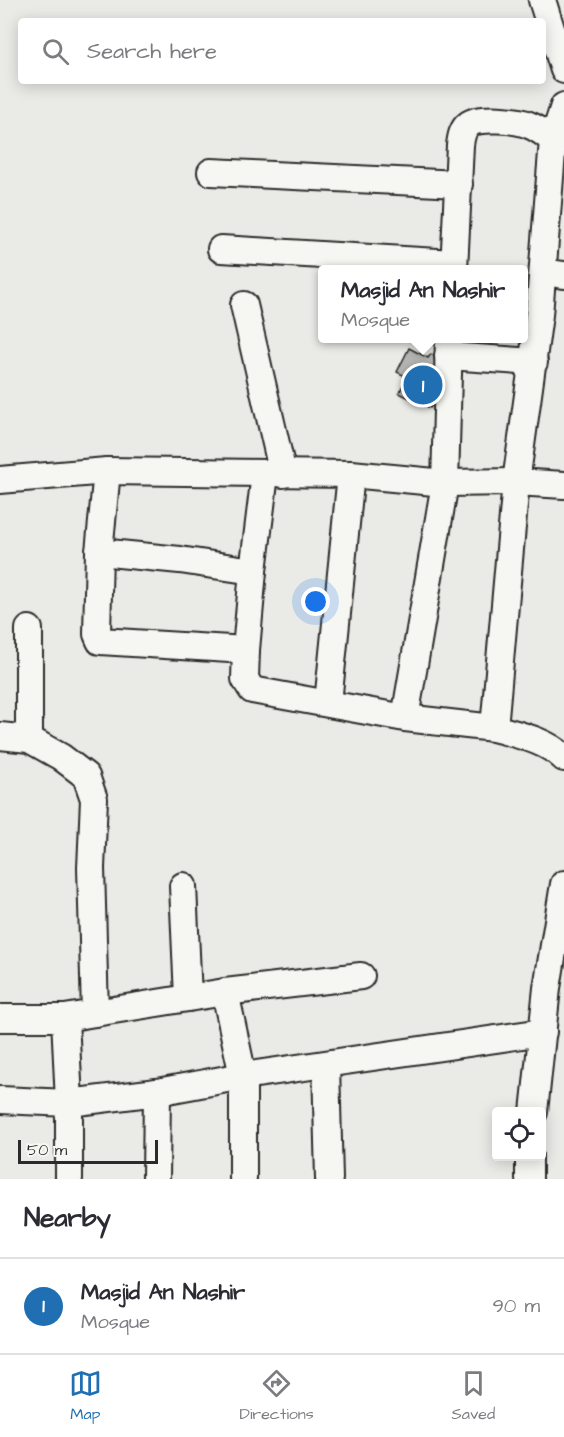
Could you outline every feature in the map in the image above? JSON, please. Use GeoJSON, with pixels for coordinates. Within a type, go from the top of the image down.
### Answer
{"type":"FeatureCollection","features":[{"type":"Feature","properties":{"kind":"street"},"geometry":{"type":"LineString","coordinates":[[542,0],[564,70]]}},
{"type":"Feature","properties":{"kind":"street"},"geometry":{"type":"LineString","coordinates":[[454,265],[461,136],[470,123],[482,120],[513,121],[530,125],[560,124],[554,274],[531,315],[534,362],[516,482],[494,728]]}},
{"type":"Feature","properties":{"kind":"street"},"geometry":{"type":"LineString","coordinates":[[211,172],[459,184]]}},
{"type":"Feature","properties":{"kind":"street"},"geometry":{"type":"LineString","coordinates":[[221,249],[440,265]]}},
{"type":"Feature","properties":{"kind":"street"},"geometry":{"type":"LineString","coordinates":[[244,305],[274,474],[253,571],[245,679],[252,690],[405,718],[494,728],[529,737],[558,752],[564,758]]}},
{"type":"Feature","properties":{"kind":"street"},"geometry":{"type":"LineString","coordinates":[[405,718],[445,483],[449,347],[534,362]]}},
{"type":"Feature","properties":{"kind":"street"},"geometry":{"type":"LineString","coordinates":[[107,471],[99,552],[97,634],[100,641],[246,650]]}},
{"type":"Feature","properties":{"kind":"street"},"geometry":{"type":"LineString","coordinates":[[0,480],[107,471],[351,474],[445,483],[516,482],[564,485]]}},
{"type":"Feature","properties":{"kind":"street"},"geometry":{"type":"LineString","coordinates":[[328,703],[351,474]]}},
{"type":"Feature","properties":{"kind":"street"},"geometry":{"type":"LineString","coordinates":[[99,552],[180,560],[253,571]]}},
{"type":"Feature","properties":{"kind":"street"},"geometry":{"type":"LineString","coordinates":[[29,629],[29,740]]}},
{"type":"Feature","properties":{"kind":"street"},"geometry":{"type":"LineString","coordinates":[[0,736],[29,740],[61,757],[86,776],[94,799],[91,868],[95,1013]]}},
{"type":"Feature","properties":{"kind":"street"},"geometry":{"type":"LineString","coordinates":[[535,1107],[543,1032],[556,989],[564,884]]}},
{"type":"Feature","properties":{"kind":"street"},"geometry":{"type":"LineString","coordinates":[[183,886],[188,998]]}},
{"type":"Feature","properties":{"kind":"street"},"geometry":{"type":"LineString","coordinates":[[0,1018],[65,1018],[188,998],[361,976]]}},
{"type":"Feature","properties":{"kind":"street"},"geometry":{"type":"LineString","coordinates":[[225,993],[243,1076],[243,1179]]}},
{"type":"Feature","properties":{"kind":"street"},"geometry":{"type":"LineString","coordinates":[[65,1018],[69,1103],[69,1179]]}},
{"type":"Feature","properties":{"kind":"street"},"geometry":{"type":"LineString","coordinates":[[0,1100],[69,1103],[157,1092],[243,1076],[543,1032]]}},
{"type":"Feature","properties":{"kind":"street"},"geometry":{"type":"LineString","coordinates":[[326,1065],[329,1179]]}},
{"type":"Feature","properties":{"kind":"street"},"geometry":{"type":"LineString","coordinates":[[156,1179],[157,1092]]}},
{"type":"Feature","properties":{"kind":"street"},"geometry":{"type":"LineString","coordinates":[[529,1161],[529,1179]]}},
{"type":"Feature","properties":{"kind":"building"},"geometry":{"type":"Polygon","coordinates":[[[409,348],[428,358],[431,354],[446,361],[446,377],[430,408],[399,393],[407,377],[397,372],[409,348]]]}},
{"type":"Feature","properties":{"kind":"place","name":"Masjid An Nashir"},"geometry":{"type":"Point","coordinates":[423,385]}}]}
